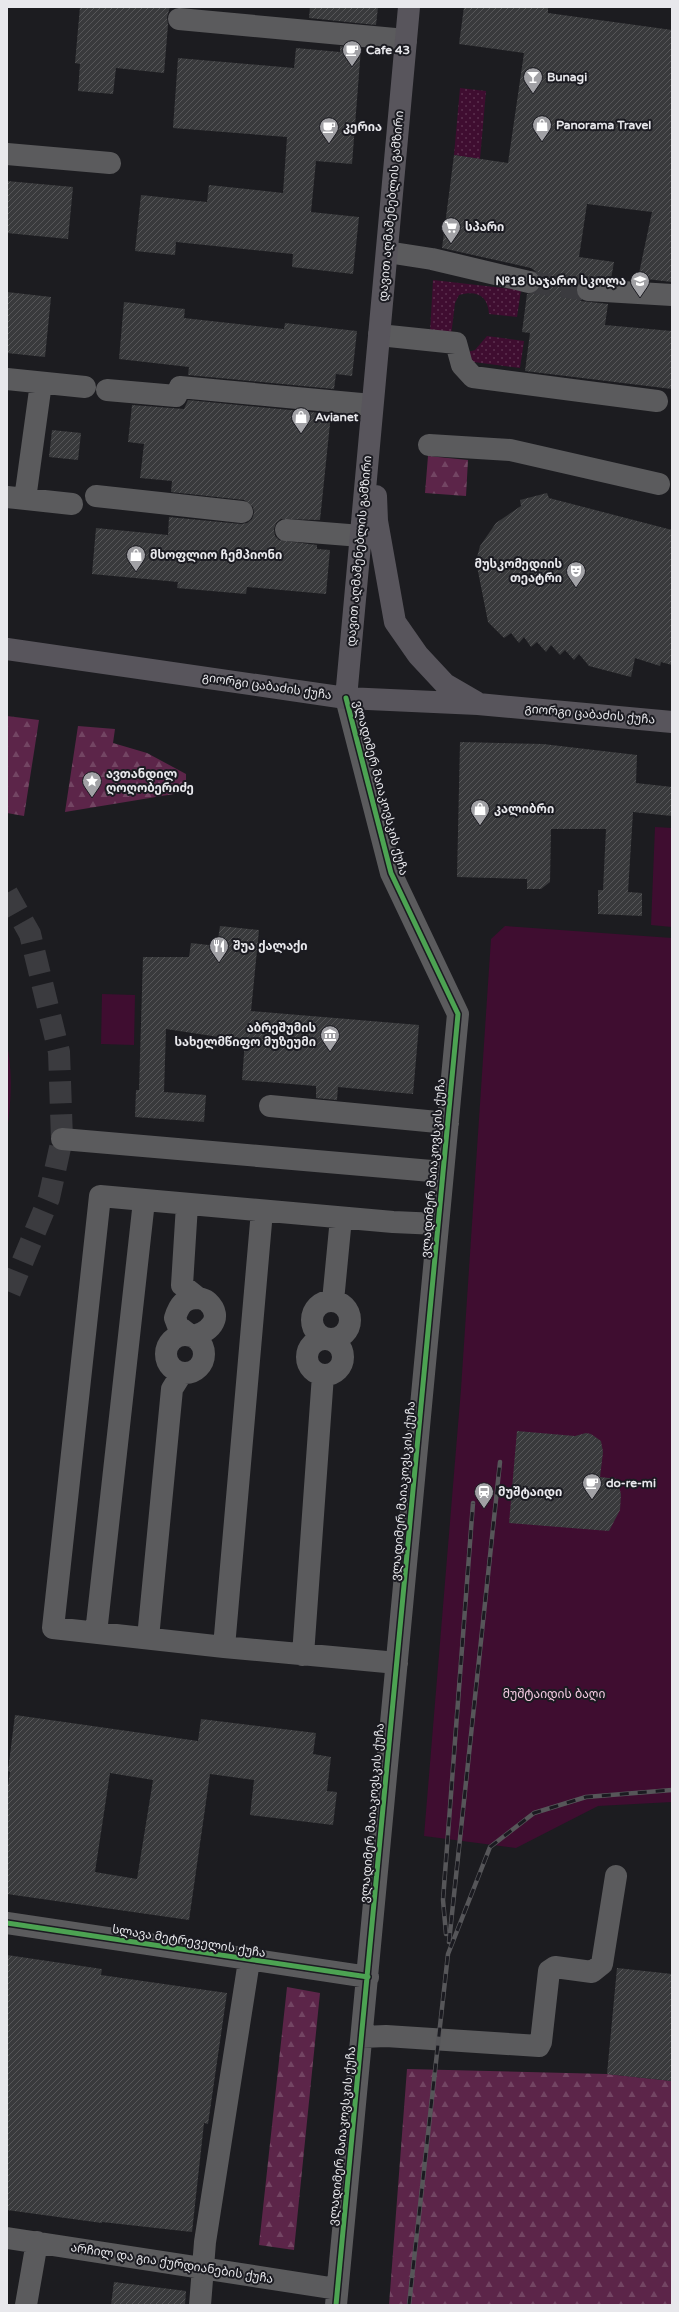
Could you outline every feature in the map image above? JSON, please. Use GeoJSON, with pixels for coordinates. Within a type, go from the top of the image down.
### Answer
{"type":"FeatureCollection","features":[{"type":"Feature","properties":{"kind":"main road","name":"დავით აღმაშენებლის გამზირი"},"geometry":{"type":"LineString","coordinates":[[346,698],[409,7]]}},
{"type":"Feature","properties":{"kind":"main road","name":"დავით აღმაშენებლის გამზირი"},"geometry":{"type":"LineString","coordinates":[[372,405],[377,521],[395,622],[418,655],[445,684],[478,704]]}},
{"type":"Feature","properties":{"kind":"main road","name":"გიორგი ცაბაძის ქუჩა"},"geometry":{"type":"LineString","coordinates":[[7,649],[346,698],[478,704],[672,722]]}},
{"type":"Feature","properties":{"kind":"street"},"geometry":{"type":"LineString","coordinates":[[179,19],[406,40]]}},
{"type":"Feature","properties":{"kind":"street"},"geometry":{"type":"LineString","coordinates":[[7,154],[110,163]]}},
{"type":"Feature","properties":{"kind":"street"},"geometry":{"type":"LineString","coordinates":[[387,252],[432,259],[529,282]]}},
{"type":"Feature","properties":{"kind":"street"},"geometry":{"type":"LineString","coordinates":[[588,290],[672,295]]}},
{"type":"Feature","properties":{"kind":"street"},"geometry":{"type":"LineString","coordinates":[[379,335],[456,343],[462,365],[473,377],[657,401]]}},
{"type":"Feature","properties":{"kind":"street"},"geometry":{"type":"LineString","coordinates":[[7,379],[85,387]]}},
{"type":"Feature","properties":{"kind":"street"},"geometry":{"type":"LineString","coordinates":[[41,383],[16,498],[72,504]]}},
{"type":"Feature","properties":{"kind":"street"},"geometry":{"type":"LineString","coordinates":[[108,390],[176,396],[180,387],[372,405]]}},
{"type":"Feature","properties":{"kind":"street"},"geometry":{"type":"LineString","coordinates":[[429,446],[510,450],[659,484]]}},
{"type":"Feature","properties":{"kind":"street"},"geometry":{"type":"LineString","coordinates":[[96,496],[242,512]]}},
{"type":"Feature","properties":{"kind":"street"},"geometry":{"type":"LineString","coordinates":[[286,530],[361,536]]}},
{"type":"Feature","properties":{"kind":"street","name":"ვლადიმერ მაიაკოვსკის ქუჩა"},"geometry":{"type":"LineString","coordinates":[[336,2297],[368,1977],[458,1014],[391,873],[346,698]]}},
{"type":"Feature","properties":{"kind":"street"},"geometry":{"type":"LineString","coordinates":[[270,1106],[448,1123]]}},
{"type":"Feature","properties":{"kind":"street"},"geometry":{"type":"LineString","coordinates":[[62,1138],[443,1172]]}},
{"type":"Feature","properties":{"kind":"street"},"geometry":{"type":"LineString","coordinates":[[397,1663],[224,1648],[53,1628],[100,1196],[262,1212],[438,1224]]}},
{"type":"Feature","properties":{"kind":"street"},"geometry":{"type":"LineString","coordinates":[[96,1633],[144,1201]]}},
{"type":"Feature","properties":{"kind":"street"},"geometry":{"type":"LineString","coordinates":[[148,1638],[172,1389],[182,1373],[174,1370],[168,1363],[166,1355],[168,1346],[173,1340],[180,1336],[191,1336],[178,1326],[175,1318],[182,1302],[190,1298],[198,1298],[182,1285],[187,1205]]}},
{"type":"Feature","properties":{"kind":"street"},"geometry":{"type":"LineString","coordinates":[[224,1648],[262,1212]]}},
{"type":"Feature","properties":{"kind":"street"},"geometry":{"type":"LineString","coordinates":[[303,1655],[323,1375],[309,1367],[307,1358],[308,1350],[312,1343],[320,1339],[328,1338],[314,1329],[312,1321],[313,1312],[318,1306],[325,1302],[334,1301],[341,1218]]}},
{"type":"Feature","properties":{"kind":"street"},"geometry":{"type":"LineString","coordinates":[[362,2037],[386,2036],[539,2046],[541,2042],[549,1971],[555,1967],[592,1972],[602,1964],[616,1876]]}},
{"type":"Feature","properties":{"kind":"street","name":"სლავა მეტრეველის ქუჩა"},"geometry":{"type":"LineString","coordinates":[[7,1923],[249,1961],[368,1977]]}},
{"type":"Feature","properties":{"kind":"street"},"geometry":{"type":"LineString","coordinates":[[200,2305],[205,2242],[249,1961]]}},
{"type":"Feature","properties":{"kind":"street","name":"არჩილ და გია ქურდიანების ქუჩა"},"geometry":{"type":"LineString","coordinates":[[7,2238],[204,2268],[336,2297]]}},
{"type":"Feature","properties":{"kind":"street"},"geometry":{"type":"LineString","coordinates":[[26,2305],[37,2242]]}},
{"type":"Feature","properties":{"kind":"green space"},"geometry":{"type":"Polygon","coordinates":[[[460,88],[486,91],[480,159],[454,155],[460,88]]]}},
{"type":"Feature","properties":{"kind":"green space"},"geometry":{"type":"Polygon","coordinates":[[[433,280],[521,290],[517,317],[489,314],[484,298],[471,293],[459,295],[455,303],[451,336],[430,333],[433,280]]]}},
{"type":"Feature","properties":{"kind":"green space"},"geometry":{"type":"Polygon","coordinates":[[[487,336],[524,341],[520,368],[466,361],[468,352],[475,350],[487,336]]]}},
{"type":"Feature","properties":{"kind":"green space"},"geometry":{"type":"Polygon","coordinates":[[[428,456],[468,460],[466,496],[425,493],[428,456]]]}},
{"type":"Feature","properties":{"kind":"green space"},"geometry":{"type":"Polygon","coordinates":[[[7,716],[39,720],[24,816],[7,813],[7,716]]]}},
{"type":"Feature","properties":{"kind":"green space"},"geometry":{"type":"Polygon","coordinates":[[[78,726],[115,729],[113,743],[147,753],[186,774],[186,792],[65,812],[78,726]]]}},
{"type":"Feature","properties":{"kind":"green space"},"geometry":{"type":"Polygon","coordinates":[[[655,827],[672,828],[672,927],[651,925],[655,827]]]}},
{"type":"Feature","properties":{"kind":"green space","name":"მუშტაიდის ბაღი"},"geometry":{"type":"Polygon","coordinates":[[[505,926],[672,938],[672,1802],[598,1806],[516,1848],[424,1836],[461,1389],[491,939],[505,926]]]}},
{"type":"Feature","properties":{"kind":"green space"},"geometry":{"type":"Polygon","coordinates":[[[102,994],[135,995],[134,1045],[101,1044],[102,994]]]}},
{"type":"Feature","properties":{"kind":"green space"},"geometry":{"type":"Polygon","coordinates":[[[7,1044],[11,1088],[7,1132],[7,1044]]]}},
{"type":"Feature","properties":{"kind":"green space"},"geometry":{"type":"Polygon","coordinates":[[[287,1987],[320,1993],[294,2250],[259,2245],[287,1987]]]}},
{"type":"Feature","properties":{"kind":"green space"},"geometry":{"type":"Polygon","coordinates":[[[407,2069],[607,2074],[672,2081],[672,2305],[389,2305],[407,2069]]]}},
{"type":"Feature","properties":{"kind":"building"},"geometry":{"type":"Polygon","coordinates":[[[80,7],[170,7],[167,17],[168,25],[164,73],[116,68],[113,94],[78,91],[80,64],[75,63],[80,7]]]}},
{"type":"Feature","properties":{"kind":"building"},"geometry":{"type":"Polygon","coordinates":[[[310,7],[378,7],[376,25],[309,18],[310,7]]]}},
{"type":"Feature","properties":{"kind":"building"},"geometry":{"type":"Polygon","coordinates":[[[464,7],[548,7],[548,13],[672,30],[672,282],[638,278],[652,212],[587,204],[579,257],[614,262],[611,279],[583,279],[577,283],[576,290],[577,296],[581,301],[608,304],[605,325],[672,331],[672,389],[525,371],[530,333],[522,332],[527,294],[538,291],[541,285],[541,279],[538,273],[531,268],[442,248],[454,155],[508,163],[524,53],[459,44],[464,7]]]}},
{"type":"Feature","properties":{"kind":"building"},"geometry":{"type":"Polygon","coordinates":[[[340,46],[361,48],[352,164],[316,161],[311,212],[359,217],[353,274],[292,267],[293,254],[176,242],[175,255],[135,251],[141,195],[207,202],[209,185],[283,193],[287,137],[173,128],[178,58],[294,68],[296,48],[340,52],[340,46]]]}},
{"type":"Feature","properties":{"kind":"building"},"geometry":{"type":"Polygon","coordinates":[[[7,181],[73,187],[68,239],[7,233],[7,181]]]}},
{"type":"Feature","properties":{"kind":"building"},"geometry":{"type":"Polygon","coordinates":[[[7,292],[51,297],[45,357],[7,353],[7,292]]]}},
{"type":"Feature","properties":{"kind":"building"},"geometry":{"type":"Polygon","coordinates":[[[124,302],[185,309],[184,318],[284,329],[285,323],[357,331],[352,376],[336,374],[334,389],[188,375],[189,367],[119,359],[124,302]]]}},
{"type":"Feature","properties":{"kind":"building"},"geometry":{"type":"Polygon","coordinates":[[[188,400],[331,414],[320,520],[281,519],[276,523],[274,529],[275,536],[279,540],[317,545],[317,549],[330,550],[326,594],[247,587],[246,594],[177,588],[178,582],[92,574],[96,528],[168,535],[169,517],[241,524],[247,523],[252,519],[254,513],[253,507],[244,500],[171,492],[172,481],[140,478],[144,444],[128,442],[132,405],[184,409],[188,400]]]}},
{"type":"Feature","properties":{"kind":"building"},"geometry":{"type":"Polygon","coordinates":[[[52,430],[81,433],[78,460],[49,457],[52,430]]]}},
{"type":"Feature","properties":{"kind":"building","name":"მუსკომედიის თეატრი"},"geometry":{"type":"Polygon","coordinates":[[[547,493],[549,498],[672,530],[672,665],[661,662],[660,666],[635,658],[631,677],[589,666],[579,654],[574,660],[565,650],[560,655],[551,645],[546,652],[537,642],[531,647],[524,637],[519,643],[511,633],[504,638],[488,622],[476,561],[480,546],[496,523],[521,506],[520,500],[547,493]]]}},
{"type":"Feature","properties":{"kind":"building"},"geometry":{"type":"Polygon","coordinates":[[[460,742],[543,744],[637,755],[636,783],[672,787],[672,816],[633,812],[628,892],[642,893],[642,916],[598,914],[598,890],[603,890],[606,829],[551,829],[550,882],[541,889],[527,889],[527,879],[457,877],[460,742]]]}},
{"type":"Feature","properties":{"kind":"building"},"geometry":{"type":"Polygon","coordinates":[[[220,926],[259,930],[251,1011],[419,1025],[413,1094],[338,1087],[337,1100],[316,1098],[316,1086],[242,1080],[245,1041],[166,1029],[164,1092],[206,1095],[204,1122],[135,1117],[136,1090],[139,1090],[143,957],[189,957],[191,943],[217,946],[220,926]]]}},
{"type":"Feature","properties":{"kind":"building"},"geometry":{"type":"Polygon","coordinates":[[[517,1431],[575,1436],[586,1433],[591,1434],[601,1441],[603,1452],[600,1477],[617,1479],[621,1494],[620,1510],[609,1531],[509,1523],[517,1431]]]}},
{"type":"Feature","properties":{"kind":"building"},"geometry":{"type":"Polygon","coordinates":[[[15,1715],[198,1741],[201,1719],[316,1733],[313,1754],[331,1757],[327,1791],[337,1792],[333,1825],[250,1815],[254,1780],[210,1774],[189,1920],[7,1894],[7,1793],[10,1772],[8,1771],[15,1715]],[[110,1773],[95,1872],[137,1879],[153,1780],[110,1773]]]}},
{"type":"Feature","properties":{"kind":"building"},"geometry":{"type":"Polygon","coordinates":[[[7,1955],[102,1969],[101,1975],[227,1993],[208,2124],[204,2123],[192,2232],[102,2223],[7,2210],[7,1955]]]}},
{"type":"Feature","properties":{"kind":"building"},"geometry":{"type":"Polygon","coordinates":[[[617,1968],[672,1974],[672,2081],[607,2074],[617,1968]]]}},
{"type":"Feature","properties":{"kind":"building"},"geometry":{"type":"Polygon","coordinates":[[[114,2282],[186,2291],[185,2305],[111,2305],[114,2282]]]}},
{"type":"Feature","properties":{"kind":"tunnel"},"geometry":{"type":"LineString","coordinates":[[529,282],[588,290]]}},
{"type":"Feature","properties":{"kind":"tunnel"},"geometry":{"type":"LineString","coordinates":[[7,893],[30,934],[59,1052],[62,1139],[49,1198],[7,1299]]}},
{"type":"Feature","properties":{"kind":"railway"},"geometry":{"type":"LineString","coordinates":[[449,1942],[500,1462]]}},
{"type":"Feature","properties":{"kind":"railway"},"geometry":{"type":"LineString","coordinates":[[446,1934],[443,1900],[473,1503]]}},
{"type":"Feature","properties":{"kind":"railway"},"geometry":{"type":"LineString","coordinates":[[409,2305],[448,1954],[490,1847],[534,1813],[586,1797],[672,1790]]}},
{"type":"Feature","properties":{"kind":"cycle path"},"geometry":{"type":"LineString","coordinates":[[336,2305],[458,1014],[391,873],[346,698]]}},
{"type":"Feature","properties":{"kind":"cycle path"},"geometry":{"type":"LineString","coordinates":[[7,1923],[368,1977]]}},
{"type":"Feature","properties":{"kind":"place","name":"Cafe 43"},"geometry":{"type":"Point","coordinates":[352,67]}},
{"type":"Feature","properties":{"kind":"place","name":"Bunagi"},"geometry":{"type":"Point","coordinates":[533,94]}},
{"type":"Feature","properties":{"kind":"place","name":"Panorama Travel"},"geometry":{"type":"Point","coordinates":[542,142]}},
{"type":"Feature","properties":{"kind":"place","name":"კერია"},"geometry":{"type":"Point","coordinates":[329,144]}},
{"type":"Feature","properties":{"kind":"place","name":"სპარი"},"geometry":{"type":"Point","coordinates":[451,244]}},
{"type":"Feature","properties":{"kind":"place","name":"№18 საჯარო სკოლა"},"geometry":{"type":"Point","coordinates":[640,298]}},
{"type":"Feature","properties":{"kind":"place","name":"Avianet"},"geometry":{"type":"Point","coordinates":[301,434]}},
{"type":"Feature","properties":{"kind":"place","name":"მსოფლიო ჩემპიონი"},"geometry":{"type":"Point","coordinates":[136,572]}},
{"type":"Feature","properties":{"kind":"place","name":"მუსკომედიის თეატრი"},"geometry":{"type":"Point","coordinates":[576,588]}},
{"type":"Feature","properties":{"kind":"place","name":"ავთანდილ ღოღობერიძე"},"geometry":{"type":"Point","coordinates":[92,798]}},
{"type":"Feature","properties":{"kind":"place","name":"კალიბრი"},"geometry":{"type":"Point","coordinates":[480,826]}},
{"type":"Feature","properties":{"kind":"place","name":"შუა ქალაქი"},"geometry":{"type":"Point","coordinates":[219,963]}},
{"type":"Feature","properties":{"kind":"place","name":"აბრეშუმის სახელმწიფო მუზეუმი"},"geometry":{"type":"Point","coordinates":[330,1052]}},
{"type":"Feature","properties":{"kind":"place","name":"do-re-mi"},"geometry":{"type":"Point","coordinates":[592,1500]}},
{"type":"Feature","properties":{"kind":"place","name":"მუშტაიდი"},"geometry":{"type":"Point","coordinates":[484,1509]}}]}
